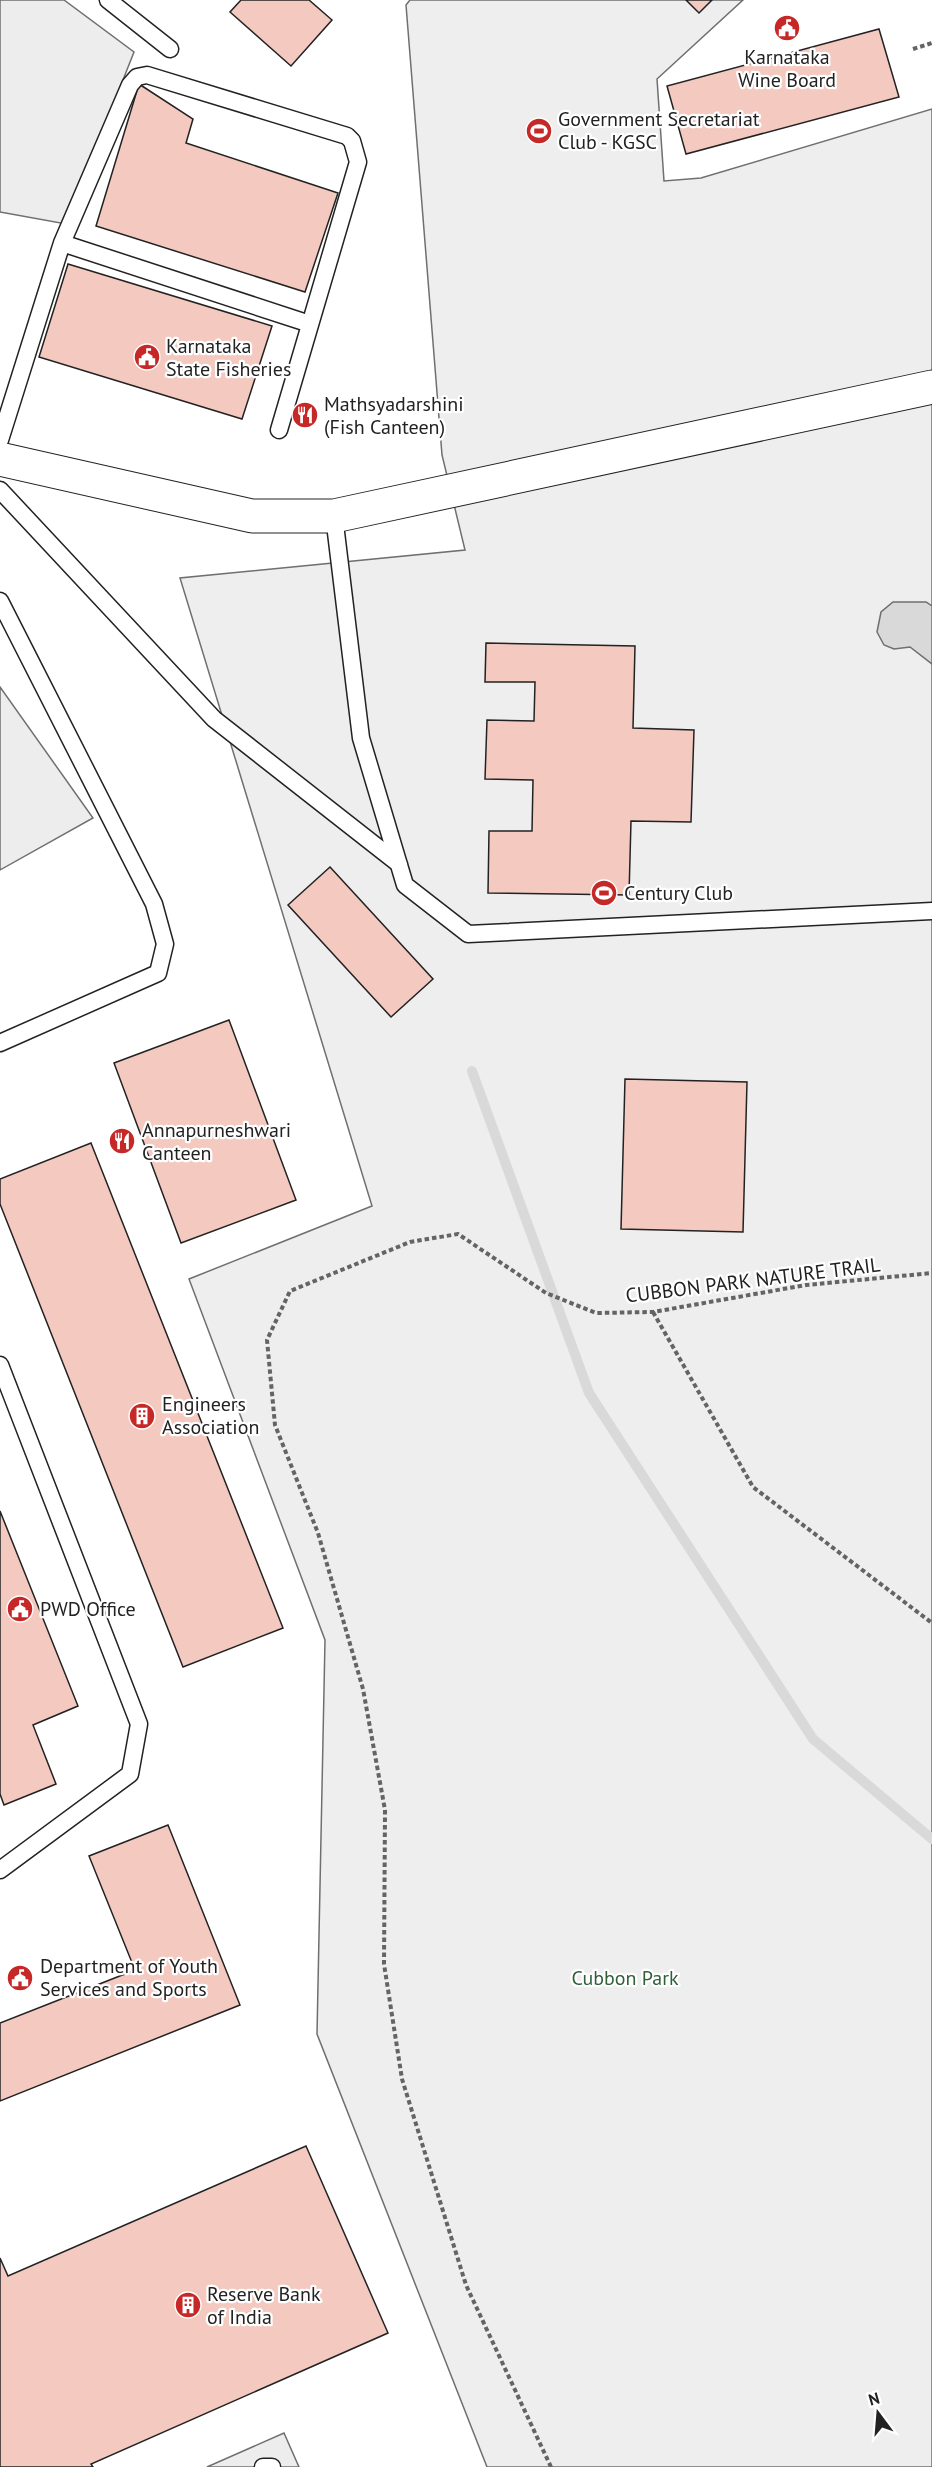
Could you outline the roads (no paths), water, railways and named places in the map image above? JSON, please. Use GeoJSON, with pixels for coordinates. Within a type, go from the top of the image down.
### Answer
{"type":"FeatureCollection","features":[{"type":"Feature","properties":{"kind":"street"},"geometry":{"type":"LineString","coordinates":[[0,459],[252,516],[334,516],[932,387]]}},
{"type":"Feature","properties":{"kind":"lane"},"geometry":{"type":"LineString","coordinates":[[108,0],[170,49]]}},
{"type":"Feature","properties":{"kind":"lane"},"geometry":{"type":"LineString","coordinates":[[0,440],[62,243],[130,84],[137,77],[147,75],[347,136],[352,141],[358,162],[279,430]]}},
{"type":"Feature","properties":{"kind":"lane"},"geometry":{"type":"LineString","coordinates":[[62,243],[310,324]]}},
{"type":"Feature","properties":{"kind":"lane"},"geometry":{"type":"LineString","coordinates":[[0,490],[214,719],[399,864]]}},
{"type":"Feature","properties":{"kind":"lane"},"geometry":{"type":"LineString","coordinates":[[334,516],[361,738],[405,885],[468,934],[932,911]]}},
{"type":"Feature","properties":{"kind":"lane"},"geometry":{"type":"LineString","coordinates":[[0,601],[154,904],[165,944],[158,974],[0,1043]]}},
{"type":"Feature","properties":{"kind":"lane"},"geometry":{"type":"LineString","coordinates":[[0,1365],[139,1724],[130,1774],[0,1870]]}},
{"type":"Feature","properties":{"kind":"lane"},"geometry":{"type":"LineString","coordinates":[[262,2467],[272,2467]]}},
{"type":"Feature","properties":{"kind":"waterway"},"geometry":{"type":"LineString","coordinates":[[472,1071],[589,1393],[813,1739],[932,1839]]}},
{"type":"Feature","properties":{"kind":"place","name":"Karnataka Wine Board"},"geometry":{"type":"Point","coordinates":[787,28]}},
{"type":"Feature","properties":{"kind":"place","name":"Government Secretariat Club - KGSC"},"geometry":{"type":"Point","coordinates":[539,131]}},
{"type":"Feature","properties":{"kind":"place","name":"Karnataka State Fisheries"},"geometry":{"type":"Point","coordinates":[147,357]}},
{"type":"Feature","properties":{"kind":"place","name":"Mathsyadarshini (Fish Canteen)"},"geometry":{"type":"Point","coordinates":[305,415]}},
{"type":"Feature","properties":{"kind":"place","name":"Century Club"},"geometry":{"type":"Point","coordinates":[604,893]}},
{"type":"Feature","properties":{"kind":"place","name":"Annapurneshwari Canteen"},"geometry":{"type":"Point","coordinates":[122,1141]}},
{"type":"Feature","properties":{"kind":"place","name":"Engineers Association"},"geometry":{"type":"Point","coordinates":[142,1416]}},
{"type":"Feature","properties":{"kind":"place","name":"PWD Office"},"geometry":{"type":"Point","coordinates":[20,1609]}},
{"type":"Feature","properties":{"kind":"place","name":"Department of Youth Services and Sports"},"geometry":{"type":"Point","coordinates":[20,1978]}},
{"type":"Feature","properties":{"kind":"place","name":"Reserve Bank of India"},"geometry":{"type":"Point","coordinates":[188,2305]}},
{"type":"Feature","properties":{"kind":"park label","name":"Cubbon Park"},"geometry":{"type":"Point","coordinates":[625,1978]}}]}
